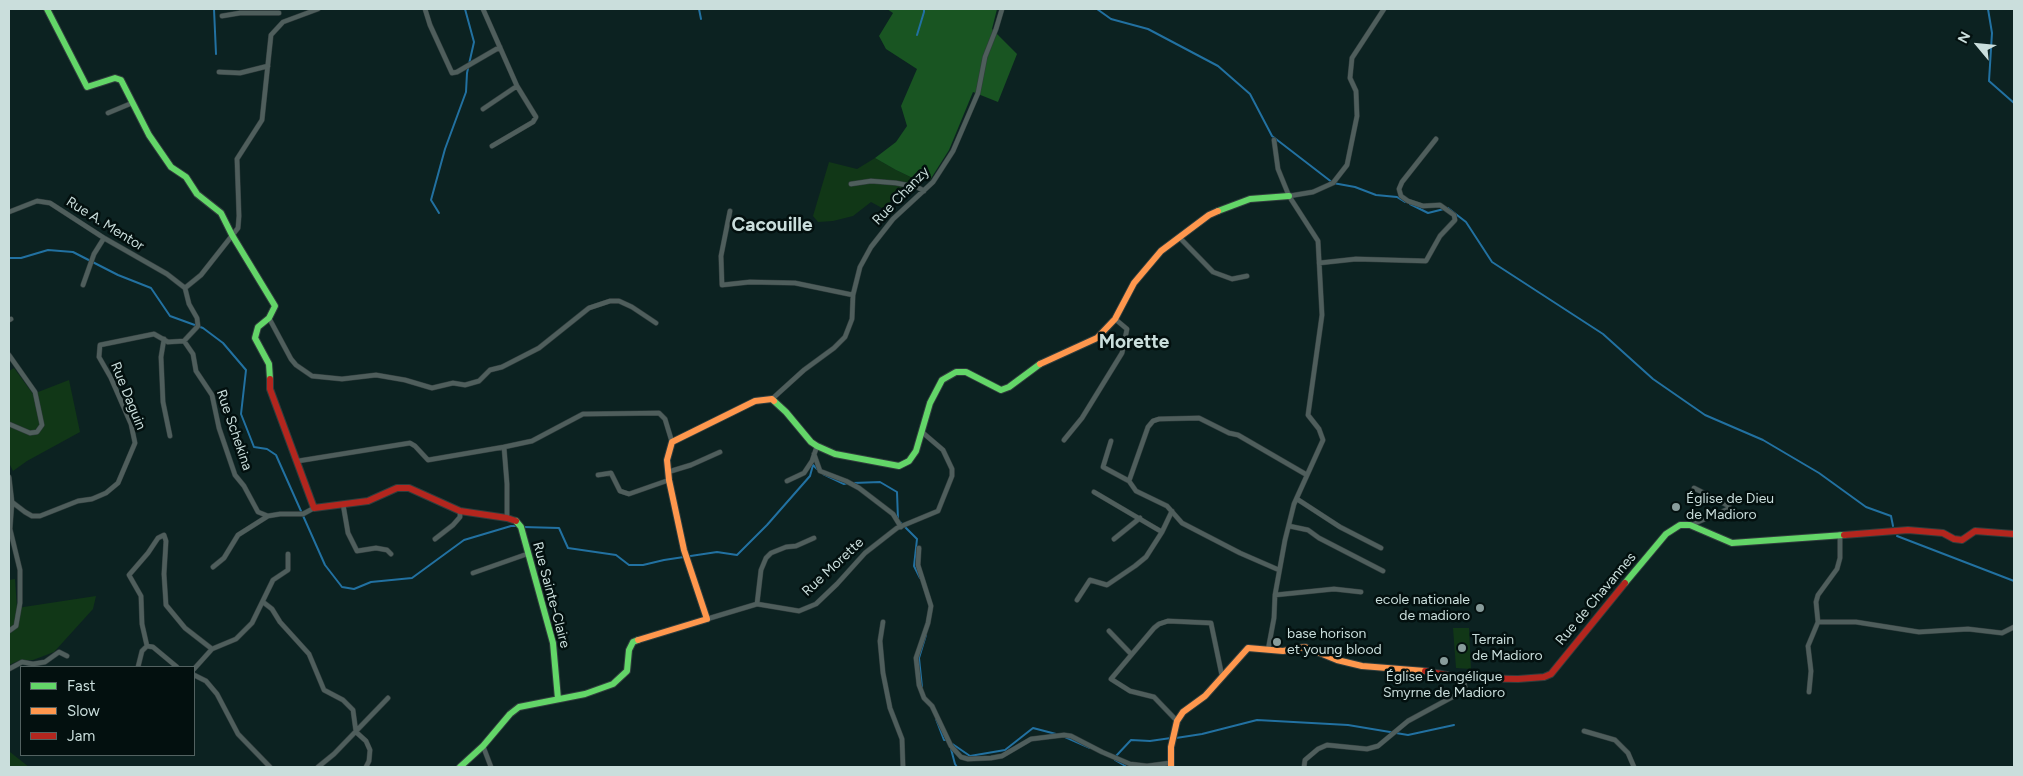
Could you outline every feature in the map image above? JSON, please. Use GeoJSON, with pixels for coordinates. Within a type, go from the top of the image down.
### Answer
{"type":"FeatureCollection","features":[{"type":"Feature","properties":{"kind":"street"},"geometry":{"type":"LineString","coordinates":[[47,9],[87,87],[114,78],[121,80],[149,135],[171,167],[186,177],[197,194],[221,213],[232,235],[268,293],[274,306],[273,314],[258,327],[255,338],[269,364],[270,389],[314,508]]}},
{"type":"Feature","properties":{"kind":"street"},"geometry":{"type":"LineString","coordinates":[[184,341],[198,326],[197,318],[189,304],[185,288],[201,275],[238,228],[236,158],[262,120],[271,35],[283,22],[318,9]]}},
{"type":"Feature","properties":{"kind":"street"},"geometry":{"type":"LineString","coordinates":[[425,9],[430,25],[452,73],[457,72],[500,47]]}},
{"type":"Feature","properties":{"kind":"street"},"geometry":{"type":"LineString","coordinates":[[483,9],[517,86],[536,117],[532,122],[492,146]]}},
{"type":"Feature","properties":{"kind":"street","name":"Rue Chanzy"},"geometry":{"type":"LineString","coordinates":[[772,399],[804,370],[834,348],[844,337],[852,319],[852,295],[860,267],[877,237],[893,219],[933,182],[953,151],[977,93],[985,56],[1002,9]]}},
{"type":"Feature","properties":{"kind":"street"},"geometry":{"type":"LineString","coordinates":[[672,442],[755,402],[772,399],[786,412],[811,442],[835,454],[899,466],[909,461],[916,451],[930,403],[942,380],[956,372],[966,372],[995,388],[1002,390],[1009,387],[1042,363],[1098,338],[1115,319],[1134,283],[1161,252],[1209,215],[1250,199],[1313,192],[1333,183],[1347,165],[1357,116],[1356,91],[1350,78],[1352,58],[1384,9]]}},
{"type":"Feature","properties":{"kind":"street"},"geometry":{"type":"LineString","coordinates":[[222,16],[278,11],[283,22]]}},
{"type":"Feature","properties":{"kind":"street"},"geometry":{"type":"LineString","coordinates":[[219,72],[240,73],[268,66]]}},
{"type":"Feature","properties":{"kind":"street"},"geometry":{"type":"LineString","coordinates":[[483,109],[517,86]]}},
{"type":"Feature","properties":{"kind":"street"},"geometry":{"type":"LineString","coordinates":[[108,113],[132,103]]}},
{"type":"Feature","properties":{"kind":"street"},"geometry":{"type":"LineString","coordinates":[[1319,263],[1356,259],[1426,261],[1440,236],[1455,220],[1454,215],[1440,205],[1423,206],[1408,201],[1400,196],[1399,189],[1402,182],[1436,139]]}},
{"type":"Feature","properties":{"kind":"street"},"geometry":{"type":"LineString","coordinates":[[1268,650],[1284,540],[1297,499],[1323,440],[1319,429],[1308,415],[1322,315],[1318,241],[1289,196],[1278,169],[1274,140]]}},
{"type":"Feature","properties":{"kind":"street"},"geometry":{"type":"LineString","coordinates":[[851,184],[871,181],[896,183],[917,187],[924,191]]}},
{"type":"Feature","properties":{"kind":"street","name":"Rue A. Mentor"},"geometry":{"type":"LineString","coordinates":[[9,212],[30,203],[44,200],[104,238],[167,274],[185,288]]}},
{"type":"Feature","properties":{"kind":"street"},"geometry":{"type":"LineString","coordinates":[[730,211],[721,256],[722,285],[750,282],[795,283],[852,295]]}},
{"type":"Feature","properties":{"kind":"street"},"geometry":{"type":"LineString","coordinates":[[83,285],[94,254],[104,238]]}},
{"type":"Feature","properties":{"kind":"street"},"geometry":{"type":"LineString","coordinates":[[1180,238],[1212,272],[1232,279],[1247,276]]}},
{"type":"Feature","properties":{"kind":"street"},"geometry":{"type":"LineString","coordinates":[[269,318],[296,365],[312,376],[342,379],[376,375],[405,380],[432,388],[453,383],[465,385],[479,381],[490,370],[502,367],[539,348],[589,308],[610,301],[619,301],[656,322]]}},
{"type":"Feature","properties":{"kind":"street"},"geometry":{"type":"LineString","coordinates":[[1064,440],[1082,418],[1122,353],[1127,329],[1115,319]]}},
{"type":"Feature","properties":{"kind":"street","name":"Rue Daguin"},"geometry":{"type":"LineString","coordinates":[[12,502],[32,516],[40,516],[78,501],[92,500],[106,493],[118,483],[134,443],[130,424],[111,378],[99,357],[100,345],[154,334],[168,342],[184,341]]}},
{"type":"Feature","properties":{"kind":"street"},"geometry":{"type":"LineString","coordinates":[[164,339],[161,357],[163,402],[170,436]]}},
{"type":"Feature","properties":{"kind":"street","name":"Rue Schekina"},"geometry":{"type":"LineString","coordinates":[[184,341],[193,354],[196,371],[212,395],[219,428],[235,475],[244,486],[258,512],[268,516]]}},
{"type":"Feature","properties":{"kind":"street"},"geometry":{"type":"LineString","coordinates":[[9,355],[35,392],[42,425],[37,432],[30,433],[9,424]]}},
{"type":"Feature","properties":{"kind":"street"},"geometry":{"type":"LineString","coordinates":[[298,461],[410,444],[415,446],[430,460],[532,441],[583,414],[659,413],[665,419],[672,442],[667,460],[668,472],[684,550],[707,619]]}},
{"type":"Feature","properties":{"kind":"street"},"geometry":{"type":"LineString","coordinates":[[1129,480],[1148,427],[1153,421],[1159,419],[1199,418],[1229,433],[1238,435],[1307,475]]}},
{"type":"Feature","properties":{"kind":"street","name":"Rue Morette"},"geometry":{"type":"LineString","coordinates":[[558,699],[585,694],[613,684],[620,679],[627,671],[629,650],[633,642],[757,604],[799,611],[816,604],[865,553],[901,527],[938,510],[952,476],[948,459],[943,450],[922,432]]}},
{"type":"Feature","properties":{"kind":"street"},"geometry":{"type":"LineString","coordinates":[[1111,441],[1103,467],[1129,480],[1136,491],[1167,506],[1182,523],[1193,530],[1279,570]]}},
{"type":"Feature","properties":{"kind":"street"},"geometry":{"type":"LineString","coordinates":[[787,481],[804,473],[818,446]]}},
{"type":"Feature","properties":{"kind":"street"},"geometry":{"type":"LineString","coordinates":[[213,566],[224,558],[238,535],[268,516],[303,514],[314,508],[368,501],[397,488],[409,488],[460,511],[507,518],[504,447]]}},
{"type":"Feature","properties":{"kind":"street"},"geometry":{"type":"LineString","coordinates":[[668,472],[691,465],[720,452]]}},
{"type":"Feature","properties":{"kind":"street"},"geometry":{"type":"LineString","coordinates":[[814,454],[820,471],[859,488],[893,514],[901,527]]}},
{"type":"Feature","properties":{"kind":"street"},"geometry":{"type":"LineString","coordinates":[[598,475],[611,473],[620,491],[629,494],[669,480]]}},
{"type":"Feature","properties":{"kind":"street"},"geometry":{"type":"LineString","coordinates":[[9,477],[12,502],[10,529],[20,570],[20,603],[16,626],[9,631]]}},
{"type":"Feature","properties":{"kind":"street"},"geometry":{"type":"LineString","coordinates":[[1690,525],[1728,509],[1729,506],[1694,488]]}},
{"type":"Feature","properties":{"kind":"street"},"geometry":{"type":"LineString","coordinates":[[1094,492],[1162,532]]}},
{"type":"Feature","properties":{"kind":"street"},"geometry":{"type":"LineString","coordinates":[[1297,499],[1332,523],[1381,548]]}},
{"type":"Feature","properties":{"kind":"street"},"geometry":{"type":"LineString","coordinates":[[343,504],[348,532],[357,551],[376,548],[387,550],[392,554]]}},
{"type":"Feature","properties":{"kind":"street"},"geometry":{"type":"LineString","coordinates":[[435,539],[453,525],[460,517],[460,511]]}},
{"type":"Feature","properties":{"kind":"street"},"geometry":{"type":"LineString","coordinates":[[1077,600],[1090,580],[1107,585],[1146,557],[1162,532],[1172,511]]}},
{"type":"Feature","properties":{"kind":"street","name":"Rue Sainte-Claire"},"geometry":{"type":"LineString","coordinates":[[507,518],[516,521],[521,527],[553,643],[558,699]]}},
{"type":"Feature","properties":{"kind":"street"},"geometry":{"type":"LineString","coordinates":[[1114,539],[1140,518]]}},
{"type":"Feature","properties":{"kind":"street","name":"Rue de Chavannes"},"geometry":{"type":"LineString","coordinates":[[1176,723],[1183,712],[1205,696],[1238,656],[1248,648],[1283,651],[1305,647],[1357,665],[1426,671],[1463,678],[1518,679],[1544,677],[1551,674],[1666,534],[1680,525],[1690,525]]}},
{"type":"Feature","properties":{"kind":"street"},"geometry":{"type":"LineString","coordinates":[[1690,525],[1732,543],[1908,530],[1943,533],[1954,539],[1962,540],[1975,532],[2014,534]]}},
{"type":"Feature","properties":{"kind":"street"},"geometry":{"type":"LineString","coordinates":[[1289,526],[1308,530],[1319,538],[1383,571]]}},
{"type":"Feature","properties":{"kind":"street"},"geometry":{"type":"LineString","coordinates":[[1809,692],[1811,671],[1808,646],[1818,622],[1816,602],[1818,595],[1832,578],[1840,558],[1840,534]]}},
{"type":"Feature","properties":{"kind":"street"},"geometry":{"type":"LineString","coordinates":[[147,646],[142,624],[141,596],[130,575],[158,538],[164,535],[166,541],[164,574],[166,604],[185,628],[212,649]]}},
{"type":"Feature","properties":{"kind":"street"},"geometry":{"type":"LineString","coordinates":[[757,604],[761,570],[766,558],[771,553],[786,547],[796,546],[814,538]]}},
{"type":"Feature","properties":{"kind":"street"},"geometry":{"type":"LineString","coordinates":[[919,548],[918,565],[931,606],[928,623],[916,658],[919,685],[924,698],[932,706],[951,746],[961,757],[968,760],[1002,756],[1031,739],[1064,735],[1071,736],[1130,764],[1147,766],[1170,765],[1171,747],[1176,723],[1154,697],[1130,691],[1113,681],[1112,677],[1159,624],[1168,621],[1208,622],[1212,624],[1222,676]]}},
{"type":"Feature","properties":{"kind":"street"},"geometry":{"type":"LineString","coordinates":[[195,668],[212,649],[236,639],[252,623],[273,580],[288,570],[288,554]]}},
{"type":"Feature","properties":{"kind":"street"},"geometry":{"type":"LineString","coordinates":[[473,573],[527,554]]}},
{"type":"Feature","properties":{"kind":"street"},"geometry":{"type":"LineString","coordinates":[[1275,595],[1334,589],[1360,592]]}},
{"type":"Feature","properties":{"kind":"street"},"geometry":{"type":"LineString","coordinates":[[263,602],[272,609],[280,622],[309,654],[324,690],[344,700],[353,710],[356,732],[366,741],[370,750],[369,761],[366,767]]}},
{"type":"Feature","properties":{"kind":"street"},"geometry":{"type":"LineString","coordinates":[[883,622],[880,641],[882,668],[890,708],[902,739],[904,767]]}},
{"type":"Feature","properties":{"kind":"street"},"geometry":{"type":"LineString","coordinates":[[1818,622],[1856,622],[1920,632],[1968,629],[2002,633],[2014,628]]}},
{"type":"Feature","properties":{"kind":"street"},"geometry":{"type":"LineString","coordinates":[[1109,631],[1131,654]]}},
{"type":"Feature","properties":{"kind":"street"},"geometry":{"type":"LineString","coordinates":[[138,666],[142,651],[147,646]]}},
{"type":"Feature","properties":{"kind":"street"},"geometry":{"type":"LineString","coordinates":[[147,646],[154,647],[176,666]]}},
{"type":"Feature","properties":{"kind":"street"},"geometry":{"type":"LineString","coordinates":[[9,669],[22,662],[33,664],[45,662],[59,652],[66,656]]}},
{"type":"Feature","properties":{"kind":"street"},"geometry":{"type":"LineString","coordinates":[[195,676],[206,681],[217,694],[238,734],[270,767]]}},
{"type":"Feature","properties":{"kind":"street"},"geometry":{"type":"LineString","coordinates":[[1304,767],[1305,760],[1318,749],[1327,745],[1367,749],[1378,746],[1408,721],[1456,695],[1465,687],[1463,678]]}},
{"type":"Feature","properties":{"kind":"street"},"geometry":{"type":"LineString","coordinates":[[318,767],[334,754],[388,698]]}},
{"type":"Feature","properties":{"kind":"street"},"geometry":{"type":"LineString","coordinates":[[460,767],[483,746],[510,714],[520,708],[558,699]]}},
{"type":"Feature","properties":{"kind":"street"},"geometry":{"type":"LineString","coordinates":[[1584,731],[1614,740],[1628,752],[1634,767]]}},
{"type":"Feature","properties":{"kind":"street"},"geometry":{"type":"LineString","coordinates":[[483,746],[491,767]]}},
{"type":"Feature","properties":{"kind":"green space"},"geometry":{"type":"Polygon","coordinates":[[[887,9],[997,9],[992,29],[1017,54],[998,102],[973,92],[949,150],[930,180],[919,181],[875,158],[896,142],[907,126],[901,106],[917,69],[886,49],[879,36],[893,13],[887,9]]]}},
{"type":"Feature","properties":{"kind":"green space"},"geometry":{"type":"Polygon","coordinates":[[[875,158],[919,181],[882,208],[871,202],[853,216],[833,221],[818,222],[813,216],[829,162],[857,169],[875,158]]]}},
{"type":"Feature","properties":{"kind":"green space"},"geometry":{"type":"Polygon","coordinates":[[[14,368],[33,394],[69,380],[80,432],[27,461],[13,471],[9,463],[9,371],[14,368]]]}},
{"type":"Feature","properties":{"kind":"green space"},"geometry":{"type":"Polygon","coordinates":[[[15,579],[17,608],[96,596],[93,609],[54,652],[33,660],[20,660],[9,665],[9,580],[15,579]]]}},
{"type":"Feature","properties":{"kind":"green space","name":"Terrain de Madioro"},"geometry":{"type":"Polygon","coordinates":[[[1453,628],[1469,628],[1471,669],[1456,668],[1453,628]]]}},
{"type":"Feature","properties":{"kind":"green space"},"geometry":{"type":"Polygon","coordinates":[[[9,739],[10,752],[29,767],[9,767],[9,739]]]}},
{"type":"Feature","properties":{"kind":"waterway"},"geometry":{"type":"LineString","coordinates":[[214,9],[216,54]]}},
{"type":"Feature","properties":{"kind":"waterway"},"geometry":{"type":"LineString","coordinates":[[439,213],[431,200],[445,149],[466,92],[467,73],[474,42],[465,9]]}},
{"type":"Feature","properties":{"kind":"waterway"},"geometry":{"type":"LineString","coordinates":[[699,9],[701,19]]}},
{"type":"Feature","properties":{"kind":"waterway"},"geometry":{"type":"LineString","coordinates":[[917,35],[924,9]]}},
{"type":"Feature","properties":{"kind":"waterway"},"geometry":{"type":"LineString","coordinates":[[1097,9],[1111,19],[1148,29],[1218,66],[1250,94],[1272,136],[1333,183],[1355,187],[1376,195],[1397,197],[1405,202]]}},
{"type":"Feature","properties":{"kind":"waterway"},"geometry":{"type":"LineString","coordinates":[[1988,9],[1992,33],[1989,81],[2014,103]]}},
{"type":"Feature","properties":{"kind":"waterway"},"geometry":{"type":"LineString","coordinates":[[1410,204],[1428,213],[1448,208],[1466,222],[1492,262],[1603,334],[1653,379],[1705,415],[1763,440],[1819,473],[1866,507],[1891,516],[1893,526]]}},
{"type":"Feature","properties":{"kind":"waterway"},"geometry":{"type":"LineString","coordinates":[[9,258],[21,258],[48,250],[73,252],[118,275],[151,288],[170,316],[203,328],[223,343],[246,370],[241,414],[254,447],[267,449],[276,455],[325,565],[342,587],[354,589],[371,582],[412,578],[464,540],[511,526],[518,526]]}},
{"type":"Feature","properties":{"kind":"waterway"},"geometry":{"type":"LineString","coordinates":[[523,527],[559,528],[568,548],[616,555],[629,565],[643,565],[717,552],[737,555],[767,525],[810,476],[813,465],[817,469]]}},
{"type":"Feature","properties":{"kind":"waterway"},"geometry":{"type":"LineString","coordinates":[[823,474],[844,484],[848,483]]}},
{"type":"Feature","properties":{"kind":"waterway"},"geometry":{"type":"LineString","coordinates":[[853,483],[880,482],[897,492],[898,520],[917,539],[914,566],[920,578]]}},
{"type":"Feature","properties":{"kind":"waterway"},"geometry":{"type":"LineString","coordinates":[[1897,536],[2014,581]]}},
{"type":"Feature","properties":{"kind":"waterway"},"geometry":{"type":"LineString","coordinates":[[922,687],[919,658],[926,635]]}},
{"type":"Feature","properties":{"kind":"waterway"},"geometry":{"type":"LineString","coordinates":[[936,719],[944,740],[947,740]]}},
{"type":"Feature","properties":{"kind":"waterway"},"geometry":{"type":"LineString","coordinates":[[1176,738],[1202,734],[1257,720],[1348,725],[1408,735],[1454,725]]}},
{"type":"Feature","properties":{"kind":"waterway"},"geometry":{"type":"LineString","coordinates":[[951,743],[970,756],[1005,750],[1033,728],[1056,734]]}},
{"type":"Feature","properties":{"kind":"waterway"},"geometry":{"type":"LineString","coordinates":[[1065,737],[1090,748]]}},
{"type":"Feature","properties":{"kind":"waterway"},"geometry":{"type":"LineString","coordinates":[[1116,756],[1131,740],[1150,741],[1171,738]]}},
{"type":"Feature","properties":{"kind":"waterway"},"geometry":{"type":"LineString","coordinates":[[951,749],[957,767]]}},
{"type":"Feature","properties":{"kind":"waterway"},"geometry":{"type":"LineString","coordinates":[[1115,760],[1127,767]]}},
{"type":"Feature","properties":{"kind":"traffic: fast"},"geometry":{"type":"LineString","coordinates":[[47,9],[87,87],[115,78],[121,80],[149,135],[171,167],[186,177],[197,194],[221,213],[232,235],[275,306],[269,318],[258,327],[255,338],[269,364],[270,379]]}},
{"type":"Feature","properties":{"kind":"traffic: fast"},"geometry":{"type":"LineString","coordinates":[[1218,211],[1250,199],[1289,196]]}},
{"type":"Feature","properties":{"kind":"traffic: fast"},"geometry":{"type":"LineString","coordinates":[[774,401],[786,412],[811,442],[817,446],[835,454],[899,466],[909,461],[916,451],[930,403],[942,380],[956,372],[966,372],[1001,390],[1009,387],[1040,364]]}},
{"type":"Feature","properties":{"kind":"traffic: fast"},"geometry":{"type":"LineString","coordinates":[[516,521],[521,527],[553,643],[558,699]]}},
{"type":"Feature","properties":{"kind":"traffic: fast"},"geometry":{"type":"LineString","coordinates":[[1625,583],[1666,534],[1680,525],[1690,525],[1732,543],[1844,535]]}},
{"type":"Feature","properties":{"kind":"traffic: fast"},"geometry":{"type":"LineString","coordinates":[[460,767],[483,746],[510,714],[519,707],[585,694],[613,684],[627,671],[629,650],[633,642],[638,640]]}},
{"type":"Feature","properties":{"kind":"traffic: slow"},"geometry":{"type":"LineString","coordinates":[[1040,364],[1097,338],[1115,319],[1134,283],[1161,251],[1209,215],[1218,211]]}},
{"type":"Feature","properties":{"kind":"traffic: slow"},"geometry":{"type":"LineString","coordinates":[[638,640],[707,619],[684,550],[669,480],[667,460],[672,442],[755,401],[772,399],[774,401]]}},
{"type":"Feature","properties":{"kind":"traffic: slow"},"geometry":{"type":"LineString","coordinates":[[1171,767],[1171,747],[1177,721],[1183,712],[1205,696],[1248,648],[1283,651],[1305,647],[1337,660],[1362,666],[1425,671]]}},
{"type":"Feature","properties":{"kind":"traffic: jam"},"geometry":{"type":"LineString","coordinates":[[270,379],[270,389],[314,508],[368,501],[397,488],[409,488],[460,511],[516,521]]}},
{"type":"Feature","properties":{"kind":"traffic: jam"},"geometry":{"type":"LineString","coordinates":[[1844,535],[1908,530],[1943,533],[1954,539],[1962,540],[1975,531],[2014,534]]}},
{"type":"Feature","properties":{"kind":"traffic: jam"},"geometry":{"type":"LineString","coordinates":[[1425,671],[1463,678],[1518,679],[1544,677],[1551,674],[1625,583]]}},
{"type":"Feature","properties":{"kind":"place","name":"Église de Dieu de Madioro"},"geometry":{"type":"Point","coordinates":[1676,507]}},
{"type":"Feature","properties":{"kind":"place","name":"ecole nationale de madioro"},"geometry":{"type":"Point","coordinates":[1480,608]}},
{"type":"Feature","properties":{"kind":"place","name":"base horison et young blood"},"geometry":{"type":"Point","coordinates":[1277,642]}},
{"type":"Feature","properties":{"kind":"place","name":"Terrain de Madioro"},"geometry":{"type":"Point","coordinates":[1462,648]}},
{"type":"Feature","properties":{"kind":"place","name":"Église Évangélique Smyrne de Madioro"},"geometry":{"type":"Point","coordinates":[1444,661]}},
{"type":"Feature","properties":{"kind":"district","name":"Cacouille"},"geometry":{"type":"Point","coordinates":[772,225]}},
{"type":"Feature","properties":{"kind":"district","name":"Morette"},"geometry":{"type":"Point","coordinates":[1134,342]}}]}
